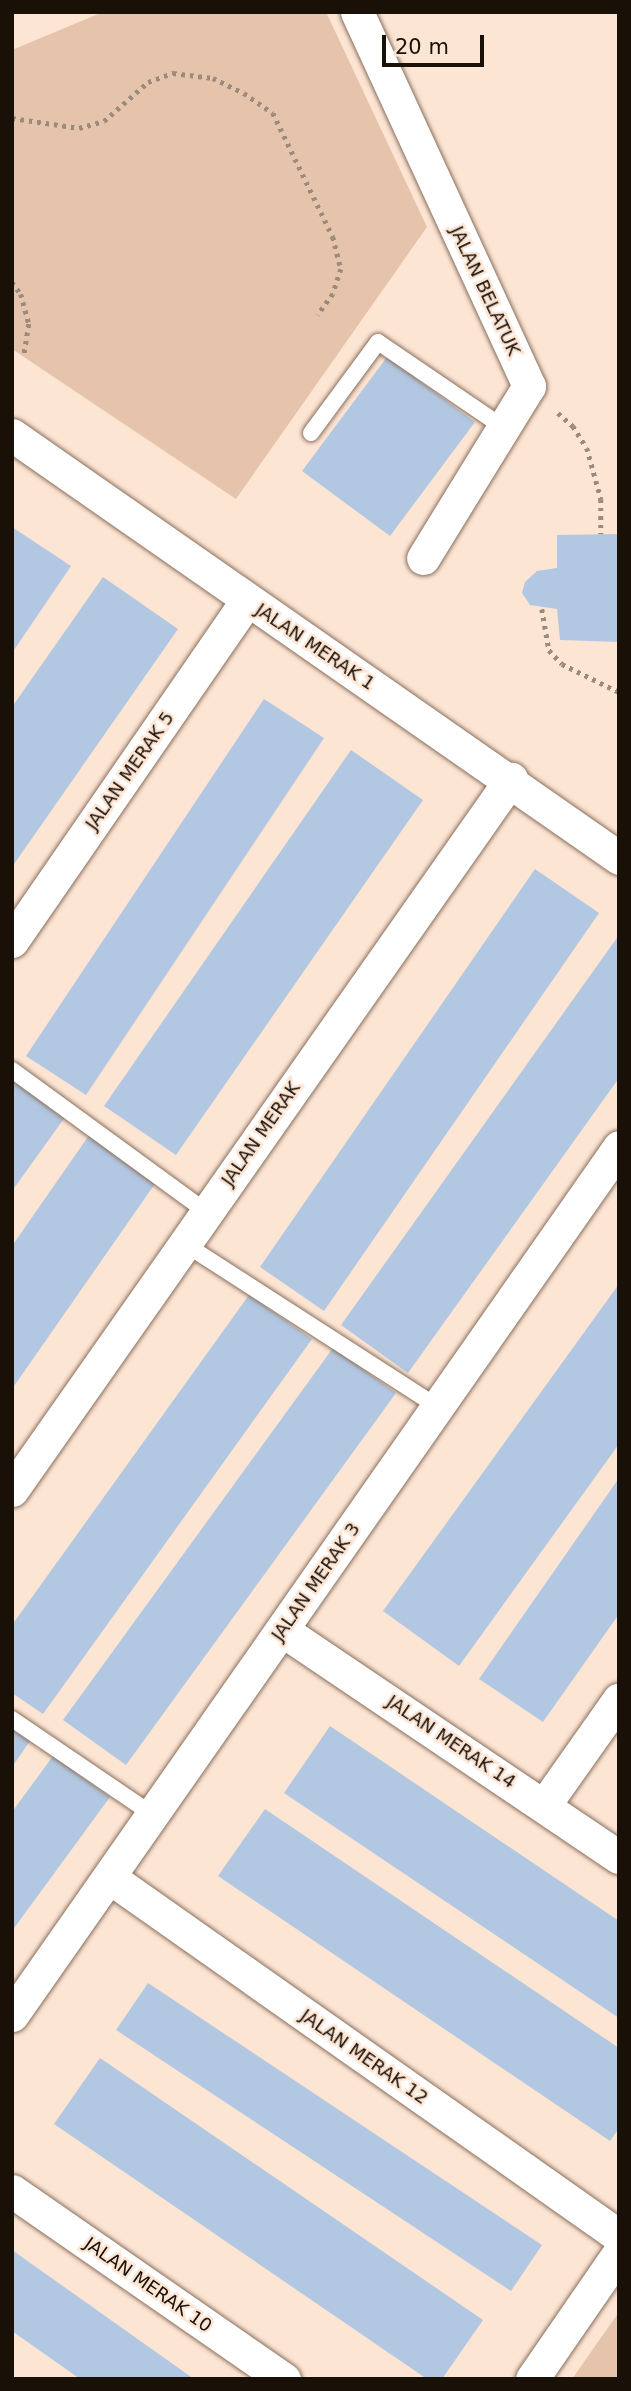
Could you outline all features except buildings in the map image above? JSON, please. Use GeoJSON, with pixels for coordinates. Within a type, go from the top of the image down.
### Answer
{"type":"FeatureCollection","features":[{"type":"Feature","properties":{"kind":"street","name":"JALAN BELATUK"},"geometry":{"type":"LineString","coordinates":[[357,12],[529,386],[423,558]]}},
{"type":"Feature","properties":{"kind":"street","name":"JALAN MERAK 1"},"geometry":{"type":"LineString","coordinates":[[12,435],[247,600],[510,779],[619,858]]}},
{"type":"Feature","properties":{"kind":"street","name":"JALAN MERAK 5"},"geometry":{"type":"LineString","coordinates":[[12,941],[247,600]]}},
{"type":"Feature","properties":{"kind":"street","name":"JALAN MERAK"},"geometry":{"type":"LineString","coordinates":[[12,1490],[510,779]]}},
{"type":"Feature","properties":{"kind":"street","name":"JALAN MERAK 3"},"geometry":{"type":"LineString","coordinates":[[12,2015],[619,1147]]}},
{"type":"Feature","properties":{"kind":"street","name":"JALAN MERAK 14"},"geometry":{"type":"LineString","coordinates":[[282,1630],[545,1804],[619,1857]]}},
{"type":"Feature","properties":{"kind":"street"},"geometry":{"type":"LineString","coordinates":[[545,1804],[619,1699]]}},
{"type":"Feature","properties":{"kind":"street","name":"JALAN MERAK 12"},"geometry":{"type":"LineString","coordinates":[[109,1877],[619,2236]]}},
{"type":"Feature","properties":{"kind":"street","name":"JALAN MERAK 10"},"geometry":{"type":"LineString","coordinates":[[12,2191],[284,2379]]}},
{"type":"Feature","properties":{"kind":"street"},"geometry":{"type":"LineString","coordinates":[[532,2379],[619,2253]]}},
{"type":"Feature","properties":{"kind":"lane"},"geometry":{"type":"LineString","coordinates":[[311,433],[378,342],[504,428]]}},
{"type":"Feature","properties":{"kind":"lane"},"geometry":{"type":"LineString","coordinates":[[12,1070],[207,1212]]}},
{"type":"Feature","properties":{"kind":"lane"},"geometry":{"type":"LineString","coordinates":[[185,1244],[438,1407]]}},
{"type":"Feature","properties":{"kind":"lane"},"geometry":{"type":"LineString","coordinates":[[12,1719],[153,1815]]}},
{"type":"Feature","properties":{"kind":"path"},"geometry":{"type":"LineString","coordinates":[[12,118],[79,128],[104,121],[148,82],[173,73],[213,78],[244,93],[273,113],[333,237],[341,269],[333,294],[317,315]]}},
{"type":"Feature","properties":{"kind":"path"},"geometry":{"type":"LineString","coordinates":[[12,282],[21,294],[29,324],[24,357]]}},
{"type":"Feature","properties":{"kind":"path"},"geometry":{"type":"LineString","coordinates":[[558,413],[573,426],[587,448],[601,499],[601,534]]}},
{"type":"Feature","properties":{"kind":"path"},"geometry":{"type":"LineString","coordinates":[[542,609],[549,650],[562,664],[619,692]]}},
{"type":"Feature","properties":{"kind":"shaded area"},"geometry":{"type":"Polygon","coordinates":[[[103,12],[326,12],[427,227],[236,499],[12,349],[12,50],[103,12]]]}},
{"type":"Feature","properties":{"kind":"shaded area"},"geometry":{"type":"Polygon","coordinates":[[[619,2312],[619,2379],[572,2379],[619,2312]]]}}]}
